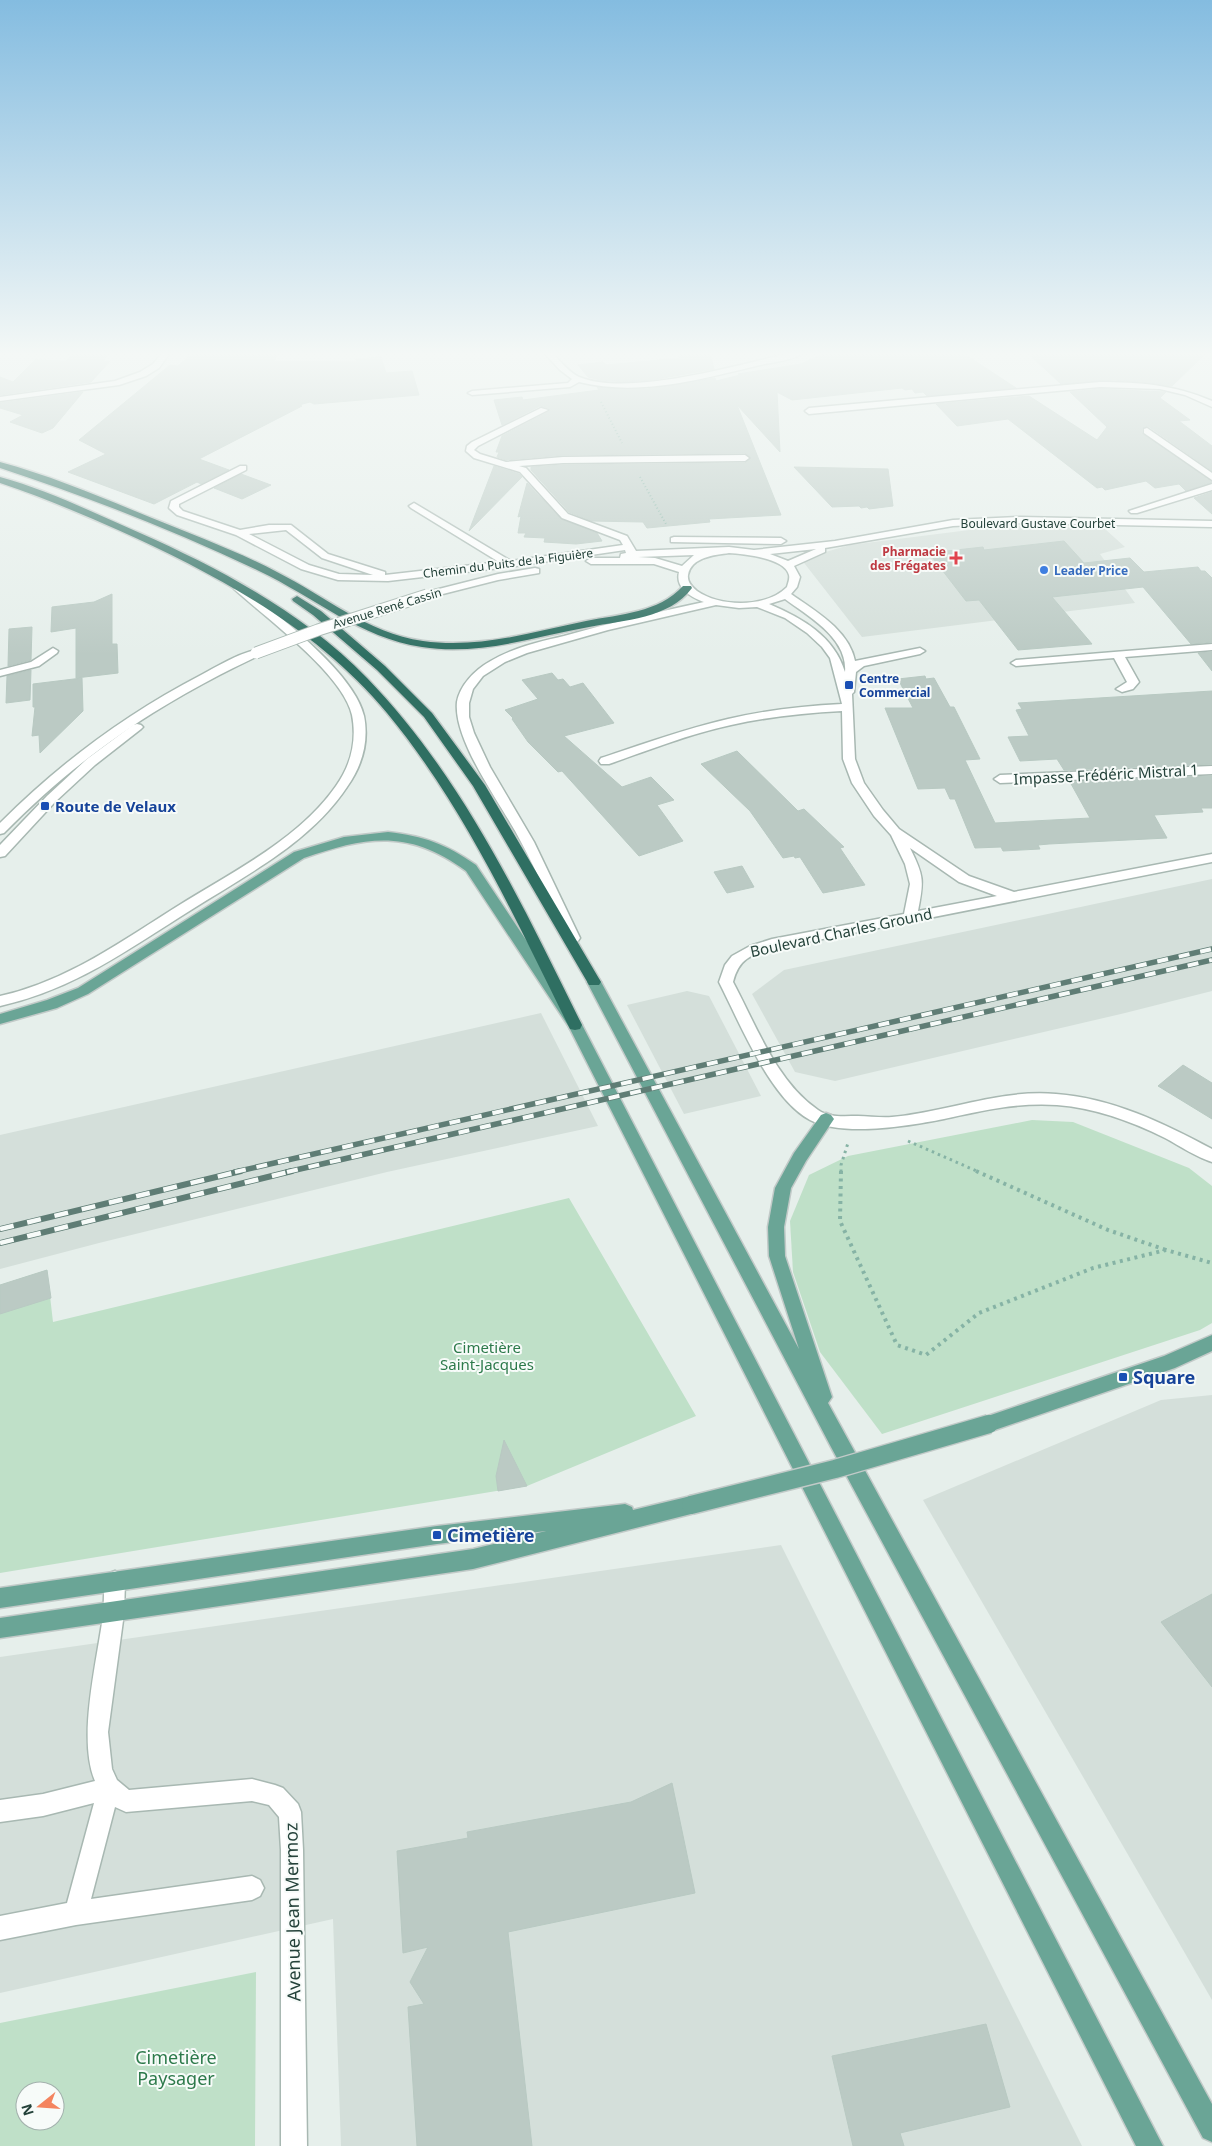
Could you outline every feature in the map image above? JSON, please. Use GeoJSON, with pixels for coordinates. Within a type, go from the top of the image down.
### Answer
{"type":"FeatureCollection","features":[{"type":"Feature","properties":{"kind":"highway"},"geometry":{"type":"LineString","coordinates":[[0,466],[54,483],[199,541],[274,574],[359,626],[392,639],[446,647],[477,645],[539,635],[651,610],[674,601],[687,588]]}},
{"type":"Feature","properties":{"kind":"highway"},"geometry":{"type":"LineString","coordinates":[[0,480],[67,505],[151,541],[233,582],[266,602],[327,648],[391,710],[459,805],[516,908],[575,1025]]}},
{"type":"Feature","properties":{"kind":"highway"},"geometry":{"type":"LineString","coordinates":[[199,541],[280,586],[317,613],[381,668],[428,715],[479,785],[594,982]]}},
{"type":"Feature","properties":{"kind":"main road"},"geometry":{"type":"LineString","coordinates":[[0,1019],[52,1004],[84,990],[299,855],[328,844],[351,839],[390,836],[411,838],[442,847],[458,856],[471,868],[575,1025],[1150,2146]]}},
{"type":"Feature","properties":{"kind":"main road"},"geometry":{"type":"LineString","coordinates":[[594,982],[838,1442],[1212,2129]]}},
{"type":"Feature","properties":{"kind":"main road"},"geometry":{"type":"LineString","coordinates":[[826,1119],[783,1188],[776,1227],[778,1256],[794,1313],[838,1442]]}},
{"type":"Feature","properties":{"kind":"main road"},"geometry":{"type":"LineString","coordinates":[[0,1628],[114,1613],[473,1559],[835,1469],[989,1424],[1169,1362],[1212,1343]]}},
{"type":"Feature","properties":{"kind":"main road"},"geometry":{"type":"LineString","coordinates":[[1169,1362],[1212,1354]]}},
{"type":"Feature","properties":{"kind":"main road"},"geometry":{"type":"LineString","coordinates":[[0,1598],[437,1535],[691,1505]]}},
{"type":"Feature","properties":{"kind":"street"},"geometry":{"type":"LineString","coordinates":[[474,454],[522,470],[564,516],[624,538],[631,554]]}},
{"type":"Feature","properties":{"kind":"street"},"geometry":{"type":"LineString","coordinates":[[1180,454],[1212,477]]}},
{"type":"Feature","properties":{"kind":"street"},"geometry":{"type":"LineString","coordinates":[[508,464],[563,460],[745,458]]}},
{"type":"Feature","properties":{"kind":"street"},"geometry":{"type":"LineString","coordinates":[[529,476],[563,460]]}},
{"type":"Feature","properties":{"kind":"street","name":"Chemin du Puits de la Figuière"},"geometry":{"type":"LineString","coordinates":[[244,468],[174,504],[174,508],[180,512],[239,533],[305,567],[338,578],[388,578],[509,564],[631,554]]}},
{"type":"Feature","properties":{"kind":"street"},"geometry":{"type":"LineString","coordinates":[[1134,511],[1212,487]]}},
{"type":"Feature","properties":{"kind":"street"},"geometry":{"type":"LineString","coordinates":[[414,506],[509,564]]}},
{"type":"Feature","properties":{"kind":"street","name":"Boulevard Gustave Courbet"},"geometry":{"type":"LineString","coordinates":[[758,552],[835,544],[953,523],[1020,520],[1212,524]]}},
{"type":"Feature","properties":{"kind":"street","name":"Chemin du Puits de la Figuière"},"geometry":{"type":"LineString","coordinates":[[239,533],[288,527],[325,556],[375,570],[388,578]]}},
{"type":"Feature","properties":{"kind":"street"},"geometry":{"type":"LineString","coordinates":[[674,540],[770,542],[810,539],[855,540]]}},
{"type":"Feature","properties":{"kind":"street","name":"Boulevard Gustave Courbet"},"geometry":{"type":"LineString","coordinates":[[787,565],[835,544]]}},
{"type":"Feature","properties":{"kind":"street","name":"Avenue René Cassin"},"geometry":{"type":"LineString","coordinates":[[0,830],[64,768],[102,739],[146,710],[216,671],[256,653],[318,630],[427,595],[498,577],[631,554],[729,550],[758,552]]}},
{"type":"Feature","properties":{"kind":"street"},"geometry":{"type":"LineString","coordinates":[[715,552],[690,562],[683,570],[682,578],[687,588],[700,596],[718,602],[746,605],[774,600],[785,594],[791,588],[794,581],[787,565],[758,552]]}},
{"type":"Feature","properties":{"kind":"street","name":"Avenue René Cassin"},"geometry":{"type":"LineString","coordinates":[[631,554],[683,570]]}},
{"type":"Feature","properties":{"kind":"street"},"geometry":{"type":"LineString","coordinates":[[0,1001],[36,991],[68,978],[211,891],[288,840],[328,805],[351,773],[359,749],[359,722],[353,699],[316,658],[233,582]]}},
{"type":"Feature","properties":{"kind":"street"},"geometry":{"type":"LineString","coordinates":[[785,594],[840,639],[849,658],[850,672],[847,703],[849,759],[858,783],[878,813],[895,832],[964,879],[1014,897]]}},
{"type":"Feature","properties":{"kind":"street"},"geometry":{"type":"LineString","coordinates":[[594,982],[521,829],[470,740],[464,719],[463,703],[466,692],[473,680],[483,671],[520,652],[594,630],[718,602]]}},
{"type":"Feature","properties":{"kind":"street"},"geometry":{"type":"LineString","coordinates":[[759,604],[789,616],[826,645],[835,658],[847,703]]}},
{"type":"Feature","properties":{"kind":"street"},"geometry":{"type":"LineString","coordinates":[[1016,662],[1212,647]]}},
{"type":"Feature","properties":{"kind":"street"},"geometry":{"type":"LineString","coordinates":[[0,673],[34,664],[53,650]]}},
{"type":"Feature","properties":{"kind":"street"},"geometry":{"type":"LineString","coordinates":[[850,672],[860,664],[920,651]]}},
{"type":"Feature","properties":{"kind":"street"},"geometry":{"type":"LineString","coordinates":[[1118,655],[1133,682],[1128,687],[1122,689]]}},
{"type":"Feature","properties":{"kind":"street","name":"Avenue René Cassin"},"geometry":{"type":"LineString","coordinates":[[0,853],[51,799],[91,762],[192,684]]}},
{"type":"Feature","properties":{"kind":"street"},"geometry":{"type":"LineString","coordinates":[[605,762],[684,734],[748,718],[847,703]]}},
{"type":"Feature","properties":{"kind":"street","name":"Impasse Frédéric Mistral 1"},"geometry":{"type":"LineString","coordinates":[[1000,779],[1212,770]]}},
{"type":"Feature","properties":{"kind":"street"},"geometry":{"type":"LineString","coordinates":[[895,832],[911,864],[917,884],[910,916]]}},
{"type":"Feature","properties":{"kind":"street","name":"Boulevard Charles Ground"},"geometry":{"type":"LineString","coordinates":[[1212,858],[763,946],[744,952],[729,967],[726,982],[778,1080],[794,1100],[813,1115],[837,1122],[895,1122],[1031,1099],[1084,1103],[1128,1115],[1172,1134],[1212,1156]]}},
{"type":"Feature","properties":{"kind":"street"},"geometry":{"type":"LineString","coordinates":[[76,1913],[109,1788],[101,1770],[97,1732],[114,1613],[115,1581]]}},
{"type":"Feature","properties":{"kind":"street"},"geometry":{"type":"LineString","coordinates":[[0,1811],[43,1805],[109,1788]]}},
{"type":"Feature","properties":{"kind":"street","name":"Avenue Jean Mermoz"},"geometry":{"type":"LineString","coordinates":[[109,1788],[126,1801],[252,1790],[275,1796],[290,1812],[292,1850],[294,2146]]}},
{"type":"Feature","properties":{"kind":"street"},"geometry":{"type":"LineString","coordinates":[[0,1928],[76,1913],[252,1888]]}},
{"type":"Feature","properties":{"kind":"path"},"geometry":{"type":"LineString","coordinates":[[628,454],[674,540]]}},
{"type":"Feature","properties":{"kind":"path"},"geometry":{"type":"LineString","coordinates":[[855,1122],[841,1165],[840,1220],[897,1345],[926,1355],[979,1313],[1093,1268],[1166,1250]]}},
{"type":"Feature","properties":{"kind":"path"},"geometry":{"type":"LineString","coordinates":[[906,1140],[1108,1230],[1166,1250],[1212,1263]]}},
{"type":"Feature","properties":{"kind":"shaded area"},"geometry":{"type":"Polygon","coordinates":[[[1009,525],[1105,529],[1125,547],[1100,554],[1135,603],[862,637],[801,559],[850,545],[1009,525]]]}},
{"type":"Feature","properties":{"kind":"shaded area"},"geometry":{"type":"Polygon","coordinates":[[[1212,879],[1212,991],[1125,1013],[835,1081],[795,1072],[752,994],[784,970],[1212,879]]]}},
{"type":"Feature","properties":{"kind":"shaded area"},"geometry":{"type":"Polygon","coordinates":[[[687,991],[709,996],[761,1096],[684,1114],[627,1005],[687,991]]]}},
{"type":"Feature","properties":{"kind":"shaded area"},"geometry":{"type":"Polygon","coordinates":[[[541,1013],[598,1126],[387,1172],[0,1269],[0,1135],[541,1013]]]}},
{"type":"Feature","properties":{"kind":"shaded area"},"geometry":{"type":"Polygon","coordinates":[[[1212,1395],[1212,2000],[923,1500],[1161,1400],[1212,1395]]]}},
{"type":"Feature","properties":{"kind":"shaded area"},"geometry":{"type":"Polygon","coordinates":[[[781,1545],[1082,2146],[341,2146],[333,1919],[0,1993],[0,1657],[781,1545]]]}},
{"type":"Feature","properties":{"kind":"green space"},"geometry":{"type":"Polygon","coordinates":[[[1032,1120],[1073,1122],[1189,1168],[1212,1186],[1212,1323],[1200,1330],[882,1434],[820,1352],[793,1272],[790,1221],[809,1175],[848,1156],[1032,1120]]]}},
{"type":"Feature","properties":{"kind":"green space","name":"Cimetière Saint-Jacques"},"geometry":{"type":"Polygon","coordinates":[[[569,1198],[696,1416],[527,1486],[0,1573],[0,1285],[47,1270],[53,1322],[569,1198]]]}},
{"type":"Feature","properties":{"kind":"green space","name":"Cimetière Paysager"},"geometry":{"type":"Polygon","coordinates":[[[256,1972],[255,2146],[0,2146],[0,2023],[256,1972]]]}},
{"type":"Feature","properties":{"kind":"building"},"geometry":{"type":"Polygon","coordinates":[[[106,454],[208,454],[199,459],[229,470],[201,484],[197,482],[154,504],[68,472],[106,454]]]}},
{"type":"Feature","properties":{"kind":"building"},"geometry":{"type":"Polygon","coordinates":[[[498,454],[641,454],[563,455],[506,460],[497,457],[498,454]]]}},
{"type":"Feature","properties":{"kind":"building"},"geometry":{"type":"Polygon","coordinates":[[[746,454],[757,454],[781,515],[709,519],[710,522],[647,528],[643,522],[591,521],[569,512],[531,470],[531,467],[563,465],[745,463],[751,458],[746,454]]]}},
{"type":"Feature","properties":{"kind":"building"},"geometry":{"type":"Polygon","coordinates":[[[1053,454],[1172,454],[1212,482],[1186,491],[1179,484],[1155,488],[1146,481],[1105,490],[1102,487],[1097,488],[1053,454]]]}},
{"type":"Feature","properties":{"kind":"building"},"geometry":{"type":"Polygon","coordinates":[[[1188,454],[1212,454],[1212,471],[1188,454]]]}},
{"type":"Feature","properties":{"kind":"building"},"geometry":{"type":"Polygon","coordinates":[[[494,466],[519,474],[522,477],[469,531],[494,466]]]}},
{"type":"Feature","properties":{"kind":"building"},"geometry":{"type":"Polygon","coordinates":[[[794,467],[888,469],[893,506],[869,509],[859,506],[832,507],[794,467]]]}},
{"type":"Feature","properties":{"kind":"building"},"geometry":{"type":"Polygon","coordinates":[[[241,474],[271,485],[242,499],[214,488],[241,474]]]}},
{"type":"Feature","properties":{"kind":"building"},"geometry":{"type":"Polygon","coordinates":[[[527,483],[561,519],[597,533],[602,541],[576,544],[544,542],[545,538],[524,537],[526,533],[518,533],[521,516],[518,517],[527,483]]]}},
{"type":"Feature","properties":{"kind":"building"},"geometry":{"type":"Polygon","coordinates":[[[1212,492],[1212,514],[1194,498],[1212,492]]]}},
{"type":"Feature","properties":{"kind":"building"},"geometry":{"type":"Polygon","coordinates":[[[1064,541],[1084,563],[1130,558],[1144,572],[1198,567],[1201,571],[1205,571],[1212,578],[1212,642],[1191,644],[1143,587],[1052,597],[1092,644],[1018,650],[979,600],[966,601],[929,553],[983,547],[984,550],[1064,541]]]}},
{"type":"Feature","properties":{"kind":"building"},"geometry":{"type":"Polygon","coordinates":[[[112,594],[112,644],[117,644],[118,673],[76,678],[76,628],[51,632],[52,607],[94,602],[112,594]]]}},
{"type":"Feature","properties":{"kind":"building"},"geometry":{"type":"Polygon","coordinates":[[[32,627],[31,660],[8,666],[9,629],[32,627]]]}},
{"type":"Feature","properties":{"kind":"building"},"geometry":{"type":"Polygon","coordinates":[[[1212,652],[1212,671],[1198,653],[1212,652]]]}},
{"type":"Feature","properties":{"kind":"building"},"geometry":{"type":"Polygon","coordinates":[[[31,670],[30,700],[6,703],[7,676],[31,670]]]}},
{"type":"Feature","properties":{"kind":"building"},"geometry":{"type":"Polygon","coordinates":[[[552,673],[558,680],[563,679],[570,687],[583,683],[614,723],[564,736],[622,787],[651,777],[674,800],[657,805],[683,841],[639,856],[562,771],[558,772],[528,742],[513,718],[505,710],[538,699],[522,680],[552,673]]]}},
{"type":"Feature","properties":{"kind":"building"},"geometry":{"type":"Polygon","coordinates":[[[925,676],[926,679],[934,678],[950,707],[954,707],[980,759],[965,760],[995,823],[1090,818],[1070,782],[1212,776],[1212,808],[1201,808],[1203,812],[1154,815],[1167,838],[1049,844],[1038,845],[1040,849],[1003,851],[1001,847],[975,848],[955,799],[950,799],[945,788],[918,789],[885,708],[913,708],[898,679],[925,676]]]}},
{"type":"Feature","properties":{"kind":"building"},"geometry":{"type":"Polygon","coordinates":[[[82,678],[83,711],[40,753],[39,735],[32,736],[35,707],[33,707],[33,684],[82,678]]]}},
{"type":"Feature","properties":{"kind":"building"},"geometry":{"type":"Polygon","coordinates":[[[1212,691],[1212,764],[1064,770],[1057,759],[1020,761],[1008,737],[1029,736],[1016,710],[1022,709],[1018,703],[1212,691]]]}},
{"type":"Feature","properties":{"kind":"building"},"geometry":{"type":"Polygon","coordinates":[[[737,751],[798,811],[804,809],[844,847],[840,848],[865,885],[823,893],[800,857],[783,858],[750,811],[701,764],[737,751]]]}},
{"type":"Feature","properties":{"kind":"building"},"geometry":{"type":"Polygon","coordinates":[[[742,866],[754,887],[727,893],[714,872],[742,866]]]}},
{"type":"Feature","properties":{"kind":"building"},"geometry":{"type":"Polygon","coordinates":[[[1183,1065],[1212,1083],[1212,1119],[1158,1086],[1183,1065]]]}},
{"type":"Feature","properties":{"kind":"building"},"geometry":{"type":"Polygon","coordinates":[[[47,1270],[51,1298],[0,1314],[0,1285],[47,1270]]]}},
{"type":"Feature","properties":{"kind":"building"},"geometry":{"type":"Polygon","coordinates":[[[504,1440],[527,1486],[498,1491],[496,1476],[504,1440]]]}},
{"type":"Feature","properties":{"kind":"building"},"geometry":{"type":"Polygon","coordinates":[[[1212,1594],[1212,1687],[1161,1622],[1212,1594]]]}},
{"type":"Feature","properties":{"kind":"building"},"geometry":{"type":"Polygon","coordinates":[[[672,1783],[695,1893],[508,1932],[532,2146],[417,2146],[408,2007],[424,2004],[410,1982],[428,1947],[403,1953],[397,1851],[468,1838],[467,1832],[631,1802],[672,1783]]]}},
{"type":"Feature","properties":{"kind":"building"},"geometry":{"type":"Polygon","coordinates":[[[986,2024],[1010,2107],[900,2133],[904,2146],[853,2146],[832,2056],[986,2024]]]}},
{"type":"Feature","properties":{"kind":"railway"},"geometry":{"type":"LineString","coordinates":[[235,1172],[1212,949]]}},
{"type":"Feature","properties":{"kind":"railway"},"geometry":{"type":"LineString","coordinates":[[287,1172],[1212,960]]}},
{"type":"Feature","properties":{"kind":"railway"},"geometry":{"type":"LineString","coordinates":[[0,1229],[241,1171]]}},
{"type":"Feature","properties":{"kind":"railway"},"geometry":{"type":"LineString","coordinates":[[0,1243],[292,1171]]}},
{"type":"Feature","properties":{"kind":"place","name":"Pharmacie des Frégates"},"geometry":{"type":"Point","coordinates":[956,558]}},
{"type":"Feature","properties":{"kind":"place","name":"Leader Price"},"geometry":{"type":"Point","coordinates":[1044,570]}},
{"type":"Feature","properties":{"kind":"place","name":"Centre Commercial"},"geometry":{"type":"Point","coordinates":[849,685]}},
{"type":"Feature","properties":{"kind":"place","name":"Route de Velaux"},"geometry":{"type":"Point","coordinates":[45,806]}},
{"type":"Feature","properties":{"kind":"place","name":"Square"},"geometry":{"type":"Point","coordinates":[1123,1377]}},
{"type":"Feature","properties":{"kind":"place","name":"Cimetière"},"geometry":{"type":"Point","coordinates":[437,1535]}}]}
